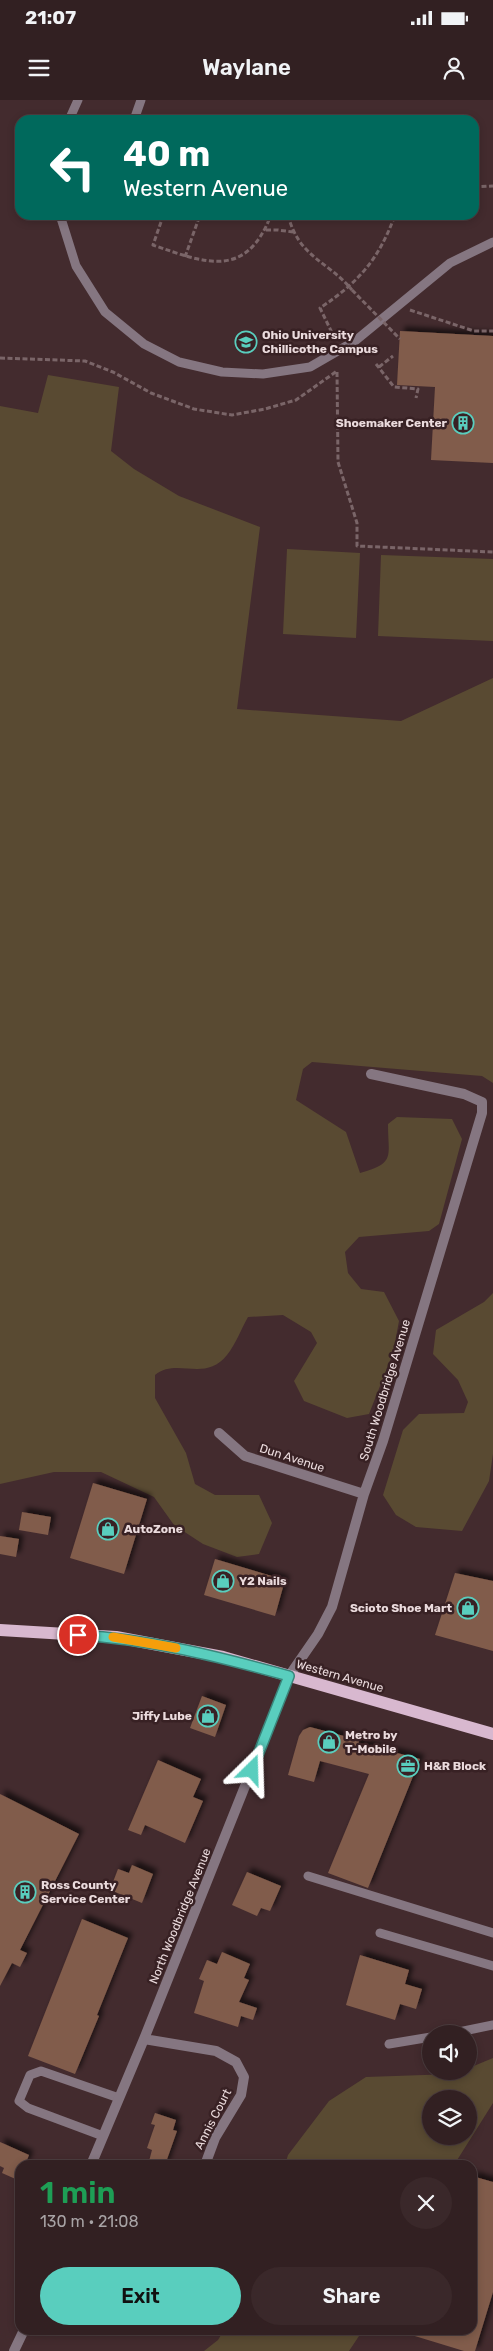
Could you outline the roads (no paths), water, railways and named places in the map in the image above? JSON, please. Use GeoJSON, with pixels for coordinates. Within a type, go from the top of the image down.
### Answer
{"type":"FeatureCollection","features":[{"type":"Feature","properties":{"kind":"main road","name":"Western Avenue"},"geometry":{"type":"LineString","coordinates":[[0,1630],[116,1637],[223,1657],[493,1734]]}},
{"type":"Feature","properties":{"kind":"street","name":"South Woodbridge Avenue"},"geometry":{"type":"LineString","coordinates":[[289,1676],[318,1634],[332,1607],[364,1494],[383,1441],[482,1113],[482,1102],[464,1094],[372,1074]]}},
{"type":"Feature","properties":{"kind":"street","name":"Dun Avenue"},"geometry":{"type":"LineString","coordinates":[[219,1433],[245,1456],[364,1494]]}},
{"type":"Feature","properties":{"kind":"street","name":"North Woodbridge Avenue"},"geometry":{"type":"LineString","coordinates":[[93,2160],[144,2039],[289,1676]]}},
{"type":"Feature","properties":{"kind":"street","name":"Annis Court"},"geometry":{"type":"LineString","coordinates":[[144,2039],[216,2051],[236,2062],[244,2077],[241,2095],[215,2138],[207,2160]]}},
{"type":"Feature","properties":{"kind":"street"},"geometry":{"type":"LineString","coordinates":[[14,2351],[22,2335]]}},
{"type":"Feature","properties":{"kind":"lane"},"geometry":{"type":"LineString","coordinates":[[71,115],[78,100]]}},
{"type":"Feature","properties":{"kind":"lane"},"geometry":{"type":"LineString","coordinates":[[136,115],[141,100]]}},
{"type":"Feature","properties":{"kind":"lane"},"geometry":{"type":"LineString","coordinates":[[62,220],[76,266],[105,312],[144,344],[172,358],[222,372],[263,374],[310,366],[355,341],[450,264],[493,242]]}},
{"type":"Feature","properties":{"kind":"lane"},"geometry":{"type":"LineString","coordinates":[[308,1876],[493,1933]]}},
{"type":"Feature","properties":{"kind":"lane"},"geometry":{"type":"LineString","coordinates":[[380,1933],[493,1966]]}},
{"type":"Feature","properties":{"kind":"lane"},"geometry":{"type":"LineString","coordinates":[[477,2028],[493,2025]]}},
{"type":"Feature","properties":{"kind":"lane"},"geometry":{"type":"LineString","coordinates":[[389,2044],[422,2038]]}},
{"type":"Feature","properties":{"kind":"lane"},"geometry":{"type":"LineString","coordinates":[[103,2136],[28,2108],[19,2101],[24,2084],[30,2075],[41,2071],[119,2098]]}},
{"type":"Feature","properties":{"kind":"place","name":"Ohio University Chillicothe Campus"},"geometry":{"type":"Point","coordinates":[246,342]}},
{"type":"Feature","properties":{"kind":"place","name":"Shoemaker Center"},"geometry":{"type":"Point","coordinates":[463,423]}},
{"type":"Feature","properties":{"kind":"place","name":"AutoZone"},"geometry":{"type":"Point","coordinates":[108,1529]}},
{"type":"Feature","properties":{"kind":"place","name":"Y2 Nails"},"geometry":{"type":"Point","coordinates":[223,1581]}},
{"type":"Feature","properties":{"kind":"place","name":"Scioto Shoe Mart"},"geometry":{"type":"Point","coordinates":[468,1608]}},
{"type":"Feature","properties":{"kind":"place","name":"Jiffy Lube"},"geometry":{"type":"Point","coordinates":[208,1716]}},
{"type":"Feature","properties":{"kind":"place","name":"Metro by T-Mobile"},"geometry":{"type":"Point","coordinates":[329,1742]}},
{"type":"Feature","properties":{"kind":"place","name":"H&R Block"},"geometry":{"type":"Point","coordinates":[408,1766]}},
{"type":"Feature","properties":{"kind":"place","name":"Ross County Service Center"},"geometry":{"type":"Point","coordinates":[25,1892]}}]}
